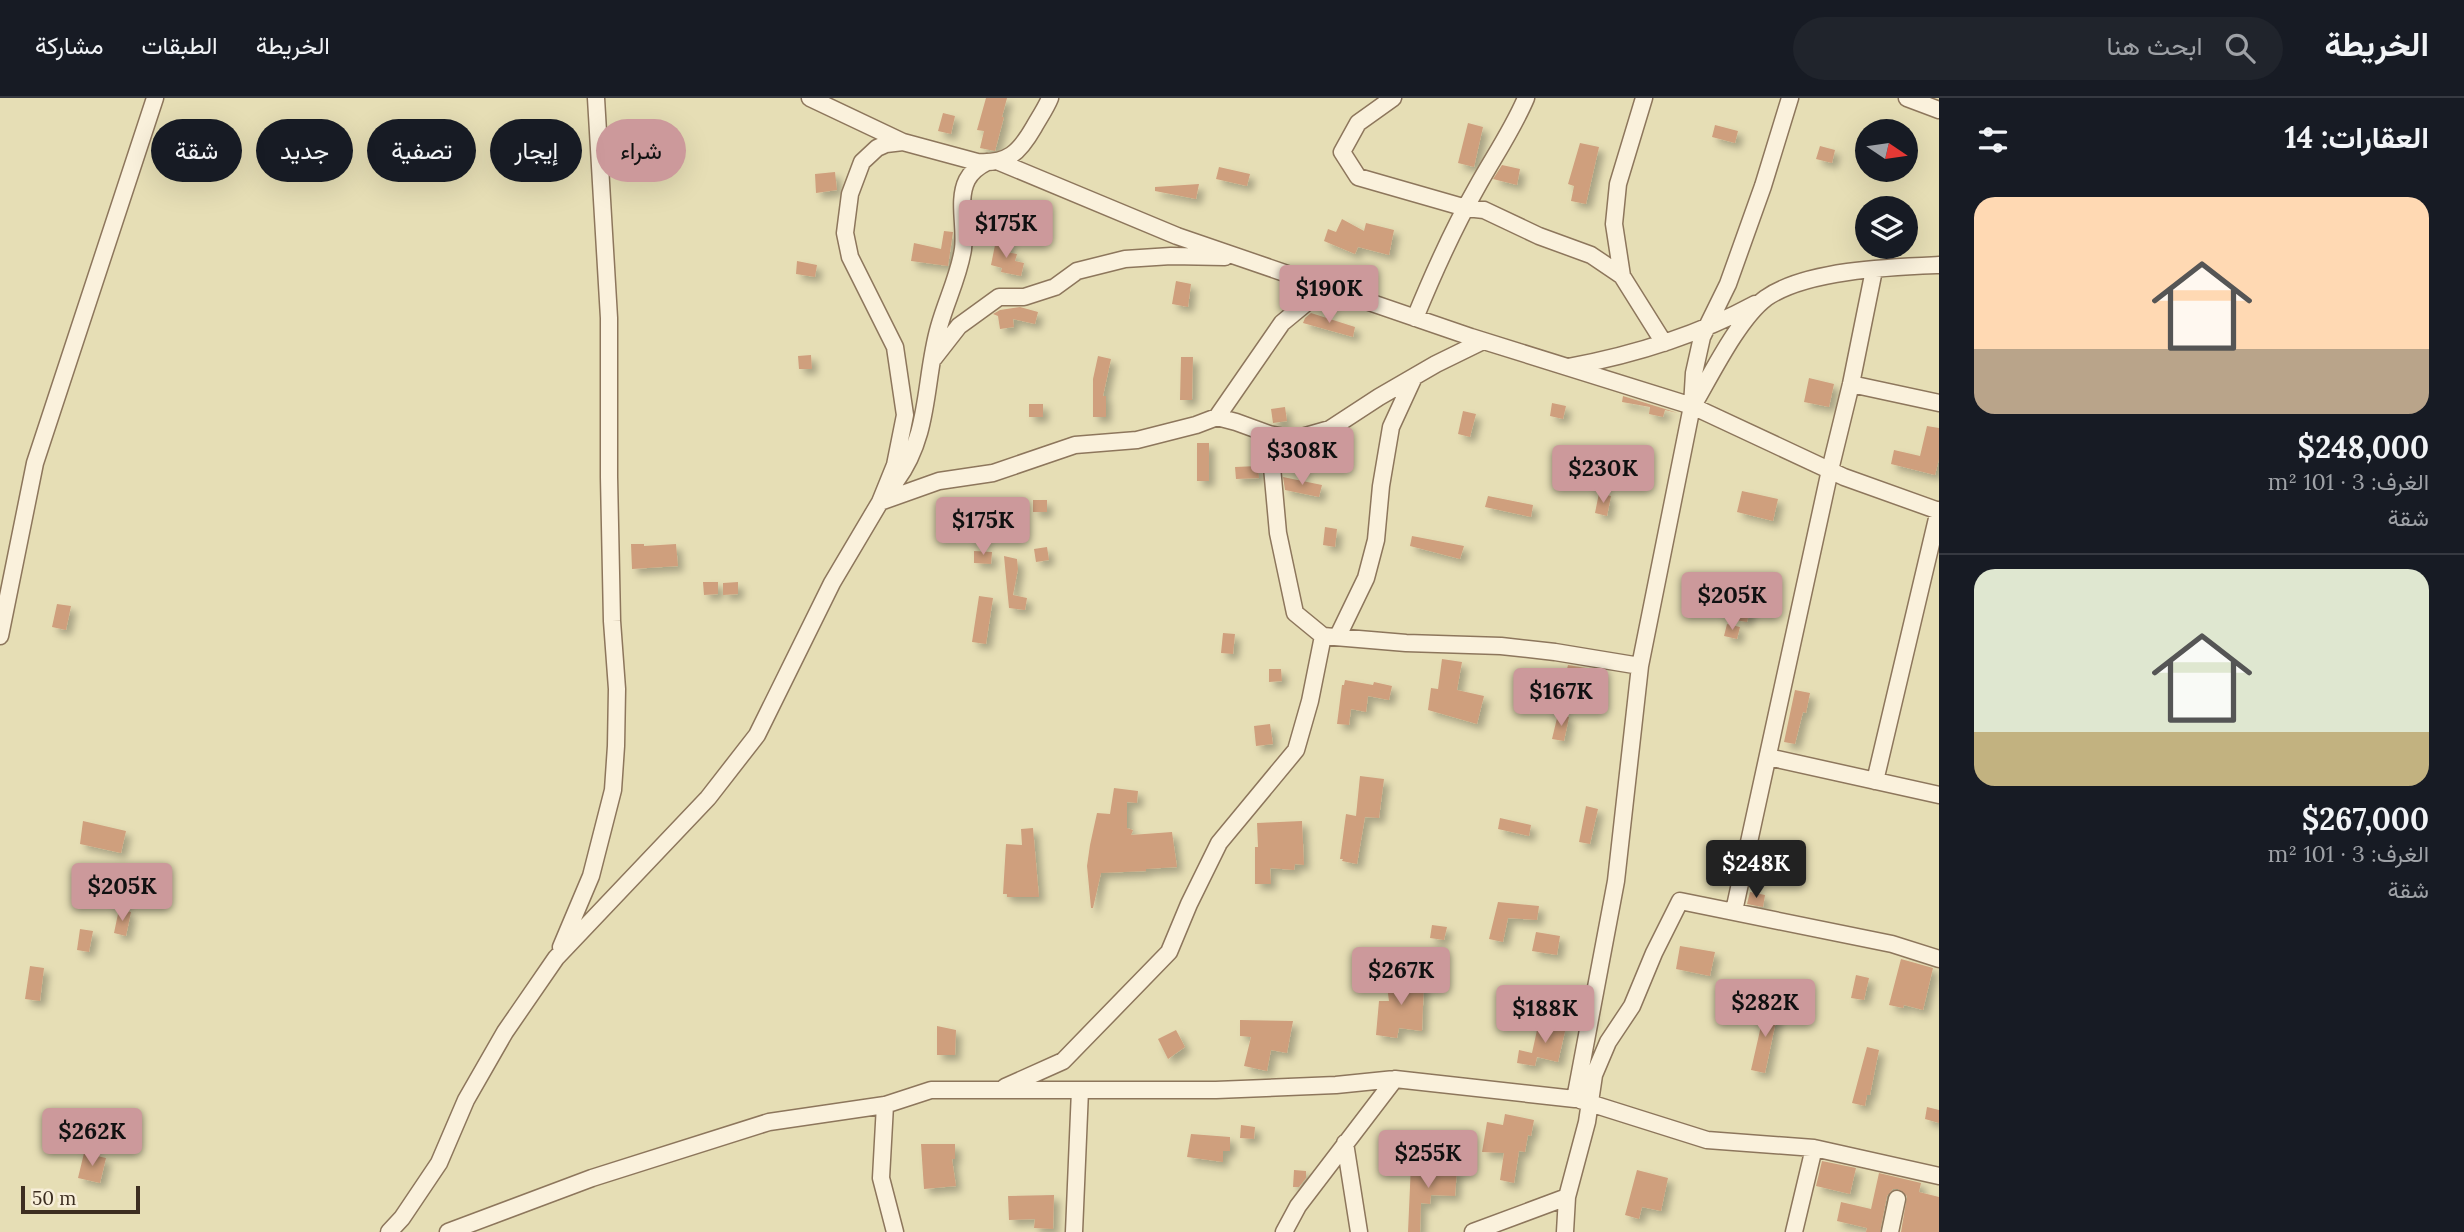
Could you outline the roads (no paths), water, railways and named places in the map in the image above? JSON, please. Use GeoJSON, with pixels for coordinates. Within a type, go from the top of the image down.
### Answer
{"type":"FeatureCollection","features":[{"type":"Feature","properties":{"kind":"street"},"geometry":{"type":"LineString","coordinates":[[0,636],[35,463],[155,98]]}},
{"type":"Feature","properties":{"kind":"street"},"geometry":{"type":"LineString","coordinates":[[556,958],[592,876],[613,790],[616,746],[617,689],[612,621],[609,477],[609,318],[596,98]]}},
{"type":"Feature","properties":{"kind":"street"},"geometry":{"type":"LineString","coordinates":[[810,98],[903,142],[992,162],[1177,236],[1483,341],[1692,406],[1830,470],[1892,496],[1939,511],[1875,781]]}},
{"type":"Feature","properties":{"kind":"street"},"geometry":{"type":"LineString","coordinates":[[388,1232],[402,1218],[439,1163],[466,1100],[505,1032],[556,958],[708,798],[757,734],[832,583],[880,502],[904,471],[919,435],[929,396],[938,329],[963,249],[963,191],[967,177],[992,162],[1007,158],[1023,147],[1050,98]]}},
{"type":"Feature","properties":{"kind":"street"},"geometry":{"type":"LineString","coordinates":[[1393,98],[1358,123],[1342,152],[1358,177],[1466,208],[1484,210],[1539,236],[1591,255],[1622,276]]}},
{"type":"Feature","properties":{"kind":"street"},"geometry":{"type":"LineString","coordinates":[[1415,318],[1466,208],[1526,98]]}},
{"type":"Feature","properties":{"kind":"street"},"geometry":{"type":"LineString","coordinates":[[1644,98],[1618,184],[1614,224],[1622,276],[1664,343]]}},
{"type":"Feature","properties":{"kind":"street"},"geometry":{"type":"LineString","coordinates":[[1565,1232],[1567,1197],[1584,1138],[1582,1101],[1616,881],[1640,666],[1692,406],[1694,373],[1702,337],[1728,284],[1763,186],[1790,98]]}},
{"type":"Feature","properties":{"kind":"street"},"geometry":{"type":"LineString","coordinates":[[1908,98],[1939,110]]}},
{"type":"Feature","properties":{"kind":"street"},"geometry":{"type":"LineString","coordinates":[[880,502],[895,465],[905,415],[902,389],[895,347],[850,257],[845,233],[850,194],[862,162],[877,148],[903,142]]}},
{"type":"Feature","properties":{"kind":"street"},"geometry":{"type":"LineString","coordinates":[[933,360],[959,326],[999,297],[1024,297],[1055,287],[1077,271],[1125,259],[1171,256],[1239,257]]}},
{"type":"Feature","properties":{"kind":"street"},"geometry":{"type":"LineString","coordinates":[[1566,367],[1609,359],[1707,328],[1766,298],[1825,276],[1939,265]]}},
{"type":"Feature","properties":{"kind":"street"},"geometry":{"type":"LineString","coordinates":[[1734,911],[1874,270]]}},
{"type":"Feature","properties":{"kind":"street"},"geometry":{"type":"LineString","coordinates":[[880,502],[939,481],[993,473],[1075,445],[1137,440],[1217,417],[1282,323],[1311,299],[1338,291]]}},
{"type":"Feature","properties":{"kind":"street"},"geometry":{"type":"LineString","coordinates":[[1692,406],[1734,337],[1766,298]]}},
{"type":"Feature","properties":{"kind":"street"},"geometry":{"type":"LineString","coordinates":[[1217,417],[1269,434],[1295,439],[1330,429],[1414,377],[1483,341]]}},
{"type":"Feature","properties":{"kind":"street"},"geometry":{"type":"LineString","coordinates":[[999,1090],[1063,1061],[1169,952],[1219,843],[1296,750],[1330,636],[1366,578],[1376,540],[1381,486],[1391,427],[1414,377]]}},
{"type":"Feature","properties":{"kind":"street"},"geometry":{"type":"LineString","coordinates":[[1851,384],[1939,403]]}},
{"type":"Feature","properties":{"kind":"street"},"geometry":{"type":"LineString","coordinates":[[1269,434],[1278,533],[1296,613],[1330,636],[1406,643],[1501,646],[1640,666]]}},
{"type":"Feature","properties":{"kind":"street"},"geometry":{"type":"LineString","coordinates":[[1768,757],[1939,795]]}},
{"type":"Feature","properties":{"kind":"street"},"geometry":{"type":"LineString","coordinates":[[1582,1101],[1608,1042],[1632,1006],[1680,901],[1892,944],[1939,960]]}},
{"type":"Feature","properties":{"kind":"street"},"geometry":{"type":"LineString","coordinates":[[1284,1232],[1298,1206],[1395,1079]]}},
{"type":"Feature","properties":{"kind":"street"},"geometry":{"type":"LineString","coordinates":[[448,1232],[592,1178],[769,1122],[885,1104],[930,1090],[1216,1090],[1336,1085],[1395,1079],[1582,1101],[1707,1140],[1814,1148],[1939,1176]]}},
{"type":"Feature","properties":{"kind":"street"},"geometry":{"type":"LineString","coordinates":[[1074,1232],[1080,1090]]}},
{"type":"Feature","properties":{"kind":"street"},"geometry":{"type":"LineString","coordinates":[[885,1104],[881,1178],[895,1232]]}},
{"type":"Feature","properties":{"kind":"street"},"geometry":{"type":"LineString","coordinates":[[1345,1143],[1359,1232]]}},
{"type":"Feature","properties":{"kind":"street"},"geometry":{"type":"LineString","coordinates":[[1794,1232],[1814,1148]]}},
{"type":"Feature","properties":{"kind":"street"},"geometry":{"type":"LineString","coordinates":[[1473,1232],[1567,1197]]}},
{"type":"Feature","properties":{"kind":"street"},"geometry":{"type":"LineString","coordinates":[[1890,1232],[1897,1199]]}}]}
